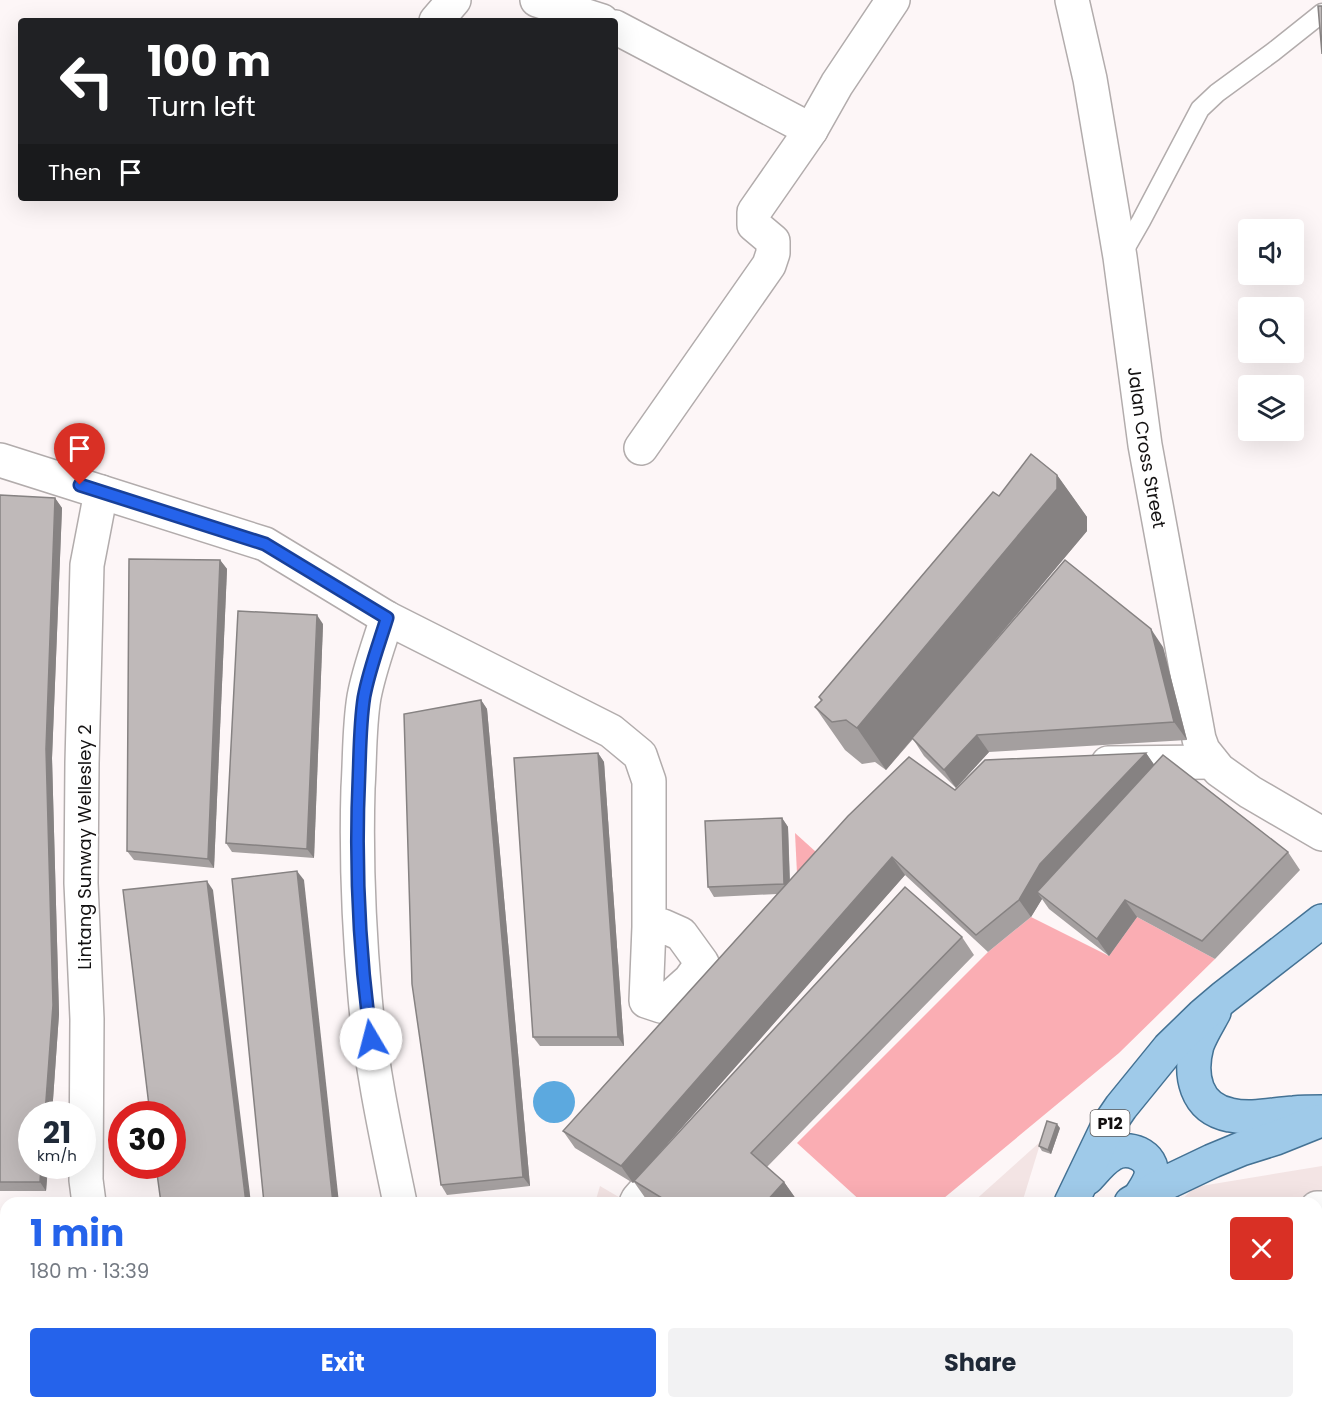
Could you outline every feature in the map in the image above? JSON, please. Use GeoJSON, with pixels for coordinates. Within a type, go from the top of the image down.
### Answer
{"type":"FeatureCollection","features":[{"type":"Feature","properties":{"kind":"main road","name":"P12"},"geometry":{"type":"LineString","coordinates":[[1077,1193],[1108,1126],[1168,1048],[1223,998],[1322,921]]}},
{"type":"Feature","properties":{"kind":"main road"},"geometry":{"type":"LineString","coordinates":[[1223,998],[1202,1033],[1195,1057],[1195,1082],[1207,1104],[1217,1111],[1243,1117],[1322,1112]]}},
{"type":"Feature","properties":{"kind":"main road"},"geometry":{"type":"LineString","coordinates":[[1141,1197],[1231,1153],[1322,1120]]}},
{"type":"Feature","properties":{"kind":"main road"},"geometry":{"type":"LineString","coordinates":[[1077,1193],[1111,1154],[1122,1150],[1132,1151],[1148,1160],[1151,1168],[1148,1186],[1139,1197]]}},
{"type":"Feature","properties":{"kind":"street"},"geometry":{"type":"LineString","coordinates":[[439,18],[454,0]]}},
{"type":"Feature","properties":{"kind":"street"},"geometry":{"type":"LineString","coordinates":[[537,0],[593,18]]}},
{"type":"Feature","properties":{"kind":"street"},"geometry":{"type":"LineString","coordinates":[[641,448],[769,265],[773,253],[773,240],[754,225],[754,212],[811,130],[837,84],[893,0]]}},
{"type":"Feature","properties":{"kind":"street","name":"Jalan Cross Street"},"geometry":{"type":"LineString","coordinates":[[1072,0],[1090,79],[1120,257],[1145,445],[1199,739],[1203,750],[1219,770],[1250,792],[1322,834]]}},
{"type":"Feature","properties":{"kind":"street"},"geometry":{"type":"LineString","coordinates":[[618,29],[811,130]]}},
{"type":"Feature","properties":{"kind":"street"},"geometry":{"type":"LineString","coordinates":[[0,460],[265,544],[387,618],[611,731],[640,754],[649,781],[649,927]]}},
{"type":"Feature","properties":{"kind":"street","name":"Lintang Sunway Wellesley 2"},"geometry":{"type":"LineString","coordinates":[[88,1197],[86,1180],[87,1019],[81,883],[83,752],[87,565],[100,492]]}},
{"type":"Feature","properties":{"kind":"street"},"geometry":{"type":"LineString","coordinates":[[387,618],[364,697],[357,819],[365,998],[383,1116],[399,1197]]}},
{"type":"Feature","properties":{"kind":"street"},"geometry":{"type":"LineString","coordinates":[[1075,763],[1212,762]]}},
{"type":"Feature","properties":{"kind":"street"},"geometry":{"type":"LineString","coordinates":[[640,1197],[693,1138]]}},
{"type":"Feature","properties":{"kind":"lane"},"geometry":{"type":"LineString","coordinates":[[1120,257],[1200,109],[1217,93],[1322,13]]}},
{"type":"Feature","properties":{"kind":"shaded area"},"geometry":{"type":"Polygon","coordinates":[[[795,833],[826,861],[798,894],[795,833]]]}},
{"type":"Feature","properties":{"kind":"shaded area"},"geometry":{"type":"Polygon","coordinates":[[[1031,917],[1109,956],[1137,917],[1215,959],[1119,1053],[945,1197],[856,1197],[797,1143],[988,952],[1031,917]]]}},
{"type":"Feature","properties":{"kind":"shaded area"},"geometry":{"type":"Polygon","coordinates":[[[1041,1141],[1024,1197],[979,1197],[1041,1141]]]}},
{"type":"Feature","properties":{"kind":"shaded area"},"geometry":{"type":"Polygon","coordinates":[[[1322,1166],[1322,1197],[1184,1197],[1195,1187],[1322,1166]]]}},
{"type":"Feature","properties":{"kind":"shaded area"},"geometry":{"type":"Polygon","coordinates":[[[600,1186],[619,1197],[597,1197],[600,1186]]]}},
{"type":"Feature","properties":{"kind":"water"},"geometry":{"type":"Polygon","coordinates":[[[554,1081],[562,1082],[569,1087],[574,1094],[574,1110],[569,1117],[562,1122],[554,1123],[546,1122],[539,1117],[534,1110],[533,1102],[534,1094],[539,1087],[546,1082],[554,1081]]]}},
{"type":"Feature","properties":{"kind":"building"},"geometry":{"type":"Polygon","coordinates":[[[1318,6],[1322,6],[1322,54],[1318,6]]]}},
{"type":"Feature","properties":{"kind":"building"},"geometry":{"type":"Polygon","coordinates":[[[1031,454],[1057,475],[1057,489],[857,728],[846,720],[832,722],[815,707],[822,700],[819,697],[993,492],[999,496],[1031,454]]]}},
{"type":"Feature","properties":{"kind":"building"},"geometry":{"type":"Polygon","coordinates":[[[0,495],[55,498],[46,749],[53,1005],[46,1101],[18,1101],[18,1179],[40,1179],[40,1182],[0,1182],[0,495]]]}},
{"type":"Feature","properties":{"kind":"building"},"geometry":{"type":"Polygon","coordinates":[[[129,559],[220,560],[208,859],[127,851],[129,559]]]}},
{"type":"Feature","properties":{"kind":"building"},"geometry":{"type":"Polygon","coordinates":[[[1065,560],[1151,629],[1174,722],[977,735],[944,770],[912,738],[1065,560]]]}},
{"type":"Feature","properties":{"kind":"building"},"geometry":{"type":"Polygon","coordinates":[[[238,611],[317,615],[307,849],[226,843],[238,611]]]}},
{"type":"Feature","properties":{"kind":"building"},"geometry":{"type":"Polygon","coordinates":[[[481,700],[523,1177],[441,1185],[412,984],[404,714],[481,700]]]}},
{"type":"Feature","properties":{"kind":"building"},"geometry":{"type":"Polygon","coordinates":[[[598,753],[618,1037],[533,1037],[514,758],[598,753]]]}},
{"type":"Feature","properties":{"kind":"building"},"geometry":{"type":"Polygon","coordinates":[[[1146,753],[1040,864],[1019,900],[976,935],[892,857],[621,1166],[563,1131],[848,816],[909,757],[955,790],[985,760],[1146,753]]]}},
{"type":"Feature","properties":{"kind":"building"},"geometry":{"type":"Polygon","coordinates":[[[1163,755],[1288,852],[1202,941],[1125,900],[1097,939],[1037,892],[1163,755]]]}},
{"type":"Feature","properties":{"kind":"building"},"geometry":{"type":"Polygon","coordinates":[[[782,818],[784,884],[708,887],[705,821],[782,818]]]}},
{"type":"Feature","properties":{"kind":"building"},"geometry":{"type":"Polygon","coordinates":[[[297,871],[332,1197],[263,1197],[232,879],[297,871]]]}},
{"type":"Feature","properties":{"kind":"building"},"geometry":{"type":"Polygon","coordinates":[[[207,881],[245,1197],[160,1197],[158,1179],[186,1179],[186,1101],[148,1101],[123,890],[207,881]]]}},
{"type":"Feature","properties":{"kind":"building"},"geometry":{"type":"Polygon","coordinates":[[[905,887],[962,937],[751,1153],[784,1182],[770,1197],[660,1197],[634,1181],[905,887]]]}},
{"type":"Feature","properties":{"kind":"building"},"geometry":{"type":"Polygon","coordinates":[[[1047,1121],[1057,1124],[1048,1150],[1039,1146],[1047,1121]]]}},
{"type":"Feature","properties":{"kind":"route"},"geometry":{"type":"LineString","coordinates":[[80,485],[265,544],[387,618],[364,697],[357,819],[365,998],[371,1039]]}}]}
